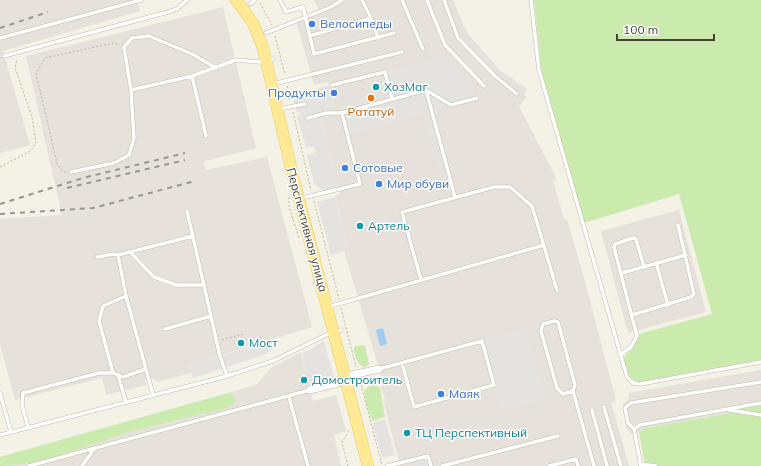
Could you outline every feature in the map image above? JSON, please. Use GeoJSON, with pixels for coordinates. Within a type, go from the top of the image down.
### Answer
{"type":"FeatureCollection","features":[{"type":"Feature","properties":{"kind":"main road","name":"Перспективная улица"},"geometry":{"type":"LineString","coordinates":[[236,0],[249,15],[278,83],[334,305]]}},
{"type":"Feature","properties":{"kind":"main road","name":"Перспективная улица"},"geometry":{"type":"LineString","coordinates":[[252,1],[269,31],[269,60]]}},
{"type":"Feature","properties":{"kind":"main road","name":"Перспективная улица"},"geometry":{"type":"LineString","coordinates":[[284,108],[309,196],[334,305],[337,331],[352,377],[376,466]]}},
{"type":"Feature","properties":{"kind":"main road","name":"Перспективная улица"},"geometry":{"type":"LineString","coordinates":[[352,377],[368,466]]}},
{"type":"Feature","properties":{"kind":"street"},"geometry":{"type":"LineString","coordinates":[[310,390],[379,370]]}},
{"type":"Feature","properties":{"kind":"lane"},"geometry":{"type":"LineString","coordinates":[[0,38],[141,0]]}},
{"type":"Feature","properties":{"kind":"lane"},"geometry":{"type":"LineString","coordinates":[[4,56],[168,12],[177,9],[187,0]]}},
{"type":"Feature","properties":{"kind":"lane"},"geometry":{"type":"LineString","coordinates":[[280,0],[286,12],[303,7],[314,54],[394,33]]}},
{"type":"Feature","properties":{"kind":"lane"},"geometry":{"type":"LineString","coordinates":[[269,31],[331,7],[342,0]]}},
{"type":"Feature","properties":{"kind":"lane"},"geometry":{"type":"LineString","coordinates":[[362,0],[371,18],[378,38]]}},
{"type":"Feature","properties":{"kind":"lane"},"geometry":{"type":"LineString","coordinates":[[402,0],[423,49]]}},
{"type":"Feature","properties":{"kind":"lane"},"geometry":{"type":"LineString","coordinates":[[427,0],[445,44],[484,86]]}},
{"type":"Feature","properties":{"kind":"lane"},"geometry":{"type":"LineString","coordinates":[[444,0],[458,38],[495,76],[517,94]]}},
{"type":"Feature","properties":{"kind":"lane"},"geometry":{"type":"LineString","coordinates":[[532,0],[539,70],[627,377],[629,380],[637,384],[761,362]]}},
{"type":"Feature","properties":{"kind":"lane"},"geometry":{"type":"LineString","coordinates":[[309,36],[371,18]]}},
{"type":"Feature","properties":{"kind":"lane"},"geometry":{"type":"LineString","coordinates":[[72,172],[114,163],[129,155],[134,138],[131,90],[124,47],[132,38],[149,36],[192,54],[216,68]]}},
{"type":"Feature","properties":{"kind":"lane"},"geometry":{"type":"LineString","coordinates":[[278,83],[402,52]]}},
{"type":"Feature","properties":{"kind":"lane"},"geometry":{"type":"LineString","coordinates":[[131,90],[192,76],[236,60],[259,62],[269,60]]}},
{"type":"Feature","properties":{"kind":"lane"},"geometry":{"type":"LineString","coordinates":[[332,85],[385,72],[392,99]]}},
{"type":"Feature","properties":{"kind":"lane"},"geometry":{"type":"LineString","coordinates":[[192,76],[206,136]]}},
{"type":"Feature","properties":{"kind":"lane"},"geometry":{"type":"LineString","coordinates":[[426,90],[455,197]]}},
{"type":"Feature","properties":{"kind":"lane"},"geometry":{"type":"LineString","coordinates":[[308,118],[326,113],[342,113],[426,90],[451,105],[476,98]]}},
{"type":"Feature","properties":{"kind":"lane"},"geometry":{"type":"LineString","coordinates":[[284,108],[305,104]]}},
{"type":"Feature","properties":{"kind":"lane"},"geometry":{"type":"LineString","coordinates":[[309,196],[360,184],[342,113]]}},
{"type":"Feature","properties":{"kind":"lane"},"geometry":{"type":"LineString","coordinates":[[421,280],[402,212],[494,187],[510,186],[532,206],[557,290]]}},
{"type":"Feature","properties":{"kind":"lane"},"geometry":{"type":"LineString","coordinates":[[188,211],[217,342],[228,376]]}},
{"type":"Feature","properties":{"kind":"lane"},"geometry":{"type":"LineString","coordinates":[[632,315],[668,305],[691,297],[694,294],[678,225]]}},
{"type":"Feature","properties":{"kind":"lane"},"geometry":{"type":"LineString","coordinates":[[98,258],[130,252],[193,236]]}},
{"type":"Feature","properties":{"kind":"lane"},"geometry":{"type":"LineString","coordinates":[[620,355],[629,350],[636,340],[636,332],[614,248],[617,242],[633,238],[636,239],[644,267]]}},
{"type":"Feature","properties":{"kind":"lane"},"geometry":{"type":"LineString","coordinates":[[334,305],[544,245]]}},
{"type":"Feature","properties":{"kind":"lane"},"geometry":{"type":"LineString","coordinates":[[130,252],[154,277],[176,285],[204,285]]}},
{"type":"Feature","properties":{"kind":"lane"},"geometry":{"type":"LineString","coordinates":[[118,254],[126,296],[153,395]]}},
{"type":"Feature","properties":{"kind":"lane"},"geometry":{"type":"LineString","coordinates":[[622,274],[686,255]]}},
{"type":"Feature","properties":{"kind":"lane"},"geometry":{"type":"LineString","coordinates":[[656,264],[668,305]]}},
{"type":"Feature","properties":{"kind":"lane"},"geometry":{"type":"LineString","coordinates":[[113,373],[99,320],[103,306],[126,296]]}},
{"type":"Feature","properties":{"kind":"lane"},"geometry":{"type":"LineString","coordinates":[[165,329],[211,316]]}},
{"type":"Feature","properties":{"kind":"lane"},"geometry":{"type":"LineString","coordinates":[[573,392],[563,394],[557,388],[541,331],[543,324],[554,321],[558,322],[575,385],[573,392],[594,466]]}},
{"type":"Feature","properties":{"kind":"lane"},"geometry":{"type":"LineString","coordinates":[[0,435],[228,376],[273,361],[337,331]]}},
{"type":"Feature","properties":{"kind":"lane"},"geometry":{"type":"LineString","coordinates":[[379,370],[402,363],[482,341],[494,385],[414,407],[402,363]]}},
{"type":"Feature","properties":{"kind":"lane"},"geometry":{"type":"LineString","coordinates":[[28,427],[22,405],[23,393],[99,373],[113,373],[123,377],[146,369]]}},
{"type":"Feature","properties":{"kind":"lane"},"geometry":{"type":"LineString","coordinates":[[118,375],[126,402]]}},
{"type":"Feature","properties":{"kind":"lane"},"geometry":{"type":"LineString","coordinates":[[656,466],[641,465],[634,429],[628,423],[625,408],[631,403],[761,382]]}},
{"type":"Feature","properties":{"kind":"lane"},"geometry":{"type":"LineString","coordinates":[[29,466],[289,397],[310,390]]}},
{"type":"Feature","properties":{"kind":"lane"},"geometry":{"type":"LineString","coordinates":[[0,393],[11,432]]}},
{"type":"Feature","properties":{"kind":"lane"},"geometry":{"type":"LineString","coordinates":[[289,397],[308,466]]}},
{"type":"Feature","properties":{"kind":"lane"},"geometry":{"type":"LineString","coordinates":[[634,429],[640,425],[726,410],[761,402]]}},
{"type":"Feature","properties":{"kind":"lane"},"geometry":{"type":"LineString","coordinates":[[604,407],[621,466]]}},
{"type":"Feature","properties":{"kind":"lane"},"geometry":{"type":"LineString","coordinates":[[592,410],[608,466]]}},
{"type":"Feature","properties":{"kind":"lane"},"geometry":{"type":"LineString","coordinates":[[726,410],[761,415]]}},
{"type":"Feature","properties":{"kind":"lane"},"geometry":{"type":"LineString","coordinates":[[442,466],[558,436]]}},
{"type":"Feature","properties":{"kind":"lane"},"geometry":{"type":"LineString","coordinates":[[82,466],[94,449]]}},
{"type":"Feature","properties":{"kind":"lane"},"geometry":{"type":"LineString","coordinates":[[387,466],[428,456],[431,466]]}},
{"type":"Feature","properties":{"kind":"lane"},"geometry":{"type":"LineString","coordinates":[[549,466],[576,459],[578,466]]}},
{"type":"Feature","properties":{"kind":"path"},"geometry":{"type":"LineString","coordinates":[[252,1],[269,31],[278,83],[309,196],[352,377],[382,466]]}},
{"type":"Feature","properties":{"kind":"path"},"geometry":{"type":"LineString","coordinates":[[72,172],[62,171],[56,164],[36,73],[45,58],[113,43],[124,47]]}},
{"type":"Feature","properties":{"kind":"path"},"geometry":{"type":"LineString","coordinates":[[0,167],[31,150],[36,143],[32,117],[15,68],[19,52]]}},
{"type":"Feature","properties":{"kind":"path"},"geometry":{"type":"LineString","coordinates":[[217,342],[243,334]]}},
{"type":"Feature","properties":{"kind":"path"},"geometry":{"type":"LineString","coordinates":[[348,466],[342,442],[350,427]]}},
{"type":"Feature","properties":{"kind":"shaded area"},"geometry":{"type":"Polygon","coordinates":[[[0,0],[137,0],[140,11],[3,51],[30,145],[0,153],[0,0]]]}},
{"type":"Feature","properties":{"kind":"shaded area"},"geometry":{"type":"Polygon","coordinates":[[[314,0],[453,0],[467,33],[500,70],[527,89],[524,94],[527,97],[519,106],[557,180],[553,181],[564,219],[567,219],[586,285],[616,401],[611,402],[629,466],[400,466],[383,400],[385,399],[380,386],[383,385],[381,375],[344,251],[349,250],[335,196],[340,194],[321,120],[328,118],[325,108],[335,107],[328,82],[314,85],[296,21],[320,13],[314,0]]]}},
{"type":"Feature","properties":{"kind":"shaded area"},"geometry":{"type":"Polygon","coordinates":[[[223,7],[256,148],[203,162],[206,170],[267,157],[312,327],[189,365],[191,373],[158,382],[151,378],[145,380],[147,385],[106,395],[102,378],[15,400],[0,345],[0,219],[62,215],[26,56],[223,7]]]}},
{"type":"Feature","properties":{"kind":"shaded area"},"geometry":{"type":"Polygon","coordinates":[[[443,56],[473,85],[477,98],[431,110],[451,182],[442,185],[423,114],[348,135],[341,107],[391,94],[385,72],[443,56]]]}},
{"type":"Feature","properties":{"kind":"shaded area"},"geometry":{"type":"Polygon","coordinates":[[[329,85],[335,108],[325,108],[328,118],[321,120],[339,190],[327,193],[314,184],[307,155],[315,153],[314,146],[306,148],[297,116],[302,114],[296,111],[291,91],[300,89],[303,97],[308,95],[307,91],[329,85]]]}},
{"type":"Feature","properties":{"kind":"shaded area"},"geometry":{"type":"Polygon","coordinates":[[[335,197],[349,250],[331,255],[317,202],[335,197]]]}},
{"type":"Feature","properties":{"kind":"shaded area"},"geometry":{"type":"Polygon","coordinates":[[[679,210],[706,312],[628,333],[601,231],[679,210]]]}},
{"type":"Feature","properties":{"kind":"shaded area"},"geometry":{"type":"Polygon","coordinates":[[[526,328],[546,399],[501,411],[482,341],[526,328]]]}},
{"type":"Feature","properties":{"kind":"shaded area"},"geometry":{"type":"Polygon","coordinates":[[[269,341],[271,351],[267,354],[193,378],[189,365],[269,341]]]}},
{"type":"Feature","properties":{"kind":"shaded area"},"geometry":{"type":"Polygon","coordinates":[[[324,341],[334,377],[309,386],[302,354],[324,341]]]}},
{"type":"Feature","properties":{"kind":"shaded area"},"geometry":{"type":"Polygon","coordinates":[[[301,352],[313,401],[336,395],[346,431],[334,435],[341,466],[0,466],[0,457],[256,385],[271,368],[301,352]]]}},
{"type":"Feature","properties":{"kind":"shaded area"},"geometry":{"type":"Polygon","coordinates":[[[761,370],[761,406],[744,408],[726,414],[645,428],[639,433],[631,434],[626,427],[623,404],[629,399],[628,393],[761,370]]]}},
{"type":"Feature","properties":{"kind":"shaded area"},"geometry":{"type":"Polygon","coordinates":[[[385,419],[395,455],[382,458],[372,423],[385,419]]]}},
{"type":"Feature","properties":{"kind":"shaded area"},"geometry":{"type":"Polygon","coordinates":[[[428,456],[431,466],[416,466],[414,460],[428,456]]]}},
{"type":"Feature","properties":{"kind":"green space"},"geometry":{"type":"Polygon","coordinates":[[[534,0],[761,0],[761,361],[640,382],[630,377],[626,370],[623,358],[633,348],[639,334],[712,314],[679,194],[584,223],[542,76],[534,0]]]}},
{"type":"Feature","properties":{"kind":"green space"},"geometry":{"type":"Polygon","coordinates":[[[362,345],[365,346],[369,364],[364,368],[358,362],[354,350],[354,347],[362,345]]]}},
{"type":"Feature","properties":{"kind":"green space"},"geometry":{"type":"Polygon","coordinates":[[[376,385],[380,388],[385,417],[372,421],[367,407],[364,391],[369,386],[376,385]]]}},
{"type":"Feature","properties":{"kind":"green space"},"geometry":{"type":"Polygon","coordinates":[[[229,393],[233,395],[236,401],[227,408],[133,431],[61,455],[29,463],[0,466],[0,457],[229,393]]]}},
{"type":"Feature","properties":{"kind":"green space"},"geometry":{"type":"Polygon","coordinates":[[[761,406],[761,466],[645,466],[639,433],[645,428],[726,414],[744,408],[761,406]]]}},
{"type":"Feature","properties":{"kind":"water"},"geometry":{"type":"Polygon","coordinates":[[[383,328],[387,344],[380,346],[376,330],[383,328]]]}},
{"type":"Feature","properties":{"kind":"railway"},"geometry":{"type":"LineString","coordinates":[[0,28],[48,12]]}},
{"type":"Feature","properties":{"kind":"railway"},"geometry":{"type":"LineString","coordinates":[[0,204],[83,178],[185,153]]}},
{"type":"Feature","properties":{"kind":"railway"},"geometry":{"type":"LineString","coordinates":[[67,188],[185,160]]}},
{"type":"Feature","properties":{"kind":"railway"},"geometry":{"type":"LineString","coordinates":[[0,214],[93,208],[195,181]]}},
{"type":"Feature","properties":{"kind":"place","name":"Велосипеды"},"geometry":{"type":"Point","coordinates":[312,24]}},
{"type":"Feature","properties":{"kind":"place","name":"ХозМаг"},"geometry":{"type":"Point","coordinates":[376,87]}},
{"type":"Feature","properties":{"kind":"place","name":"Продукты"},"geometry":{"type":"Point","coordinates":[334,93]}},
{"type":"Feature","properties":{"kind":"place","name":"Рататуй"},"geometry":{"type":"Point","coordinates":[371,98]}},
{"type":"Feature","properties":{"kind":"place","name":"Сотовые"},"geometry":{"type":"Point","coordinates":[345,168]}},
{"type":"Feature","properties":{"kind":"place","name":"Мир обуви"},"geometry":{"type":"Point","coordinates":[379,184]}},
{"type":"Feature","properties":{"kind":"place","name":"Артель"},"geometry":{"type":"Point","coordinates":[360,226]}},
{"type":"Feature","properties":{"kind":"place","name":"Мост"},"geometry":{"type":"Point","coordinates":[241,343]}},
{"type":"Feature","properties":{"kind":"place","name":"Домостроитель"},"geometry":{"type":"Point","coordinates":[304,380]}},
{"type":"Feature","properties":{"kind":"place","name":"Маяк"},"geometry":{"type":"Point","coordinates":[441,394]}},
{"type":"Feature","properties":{"kind":"place","name":"ТЦ Перспективный"},"geometry":{"type":"Point","coordinates":[407,433]}}]}
